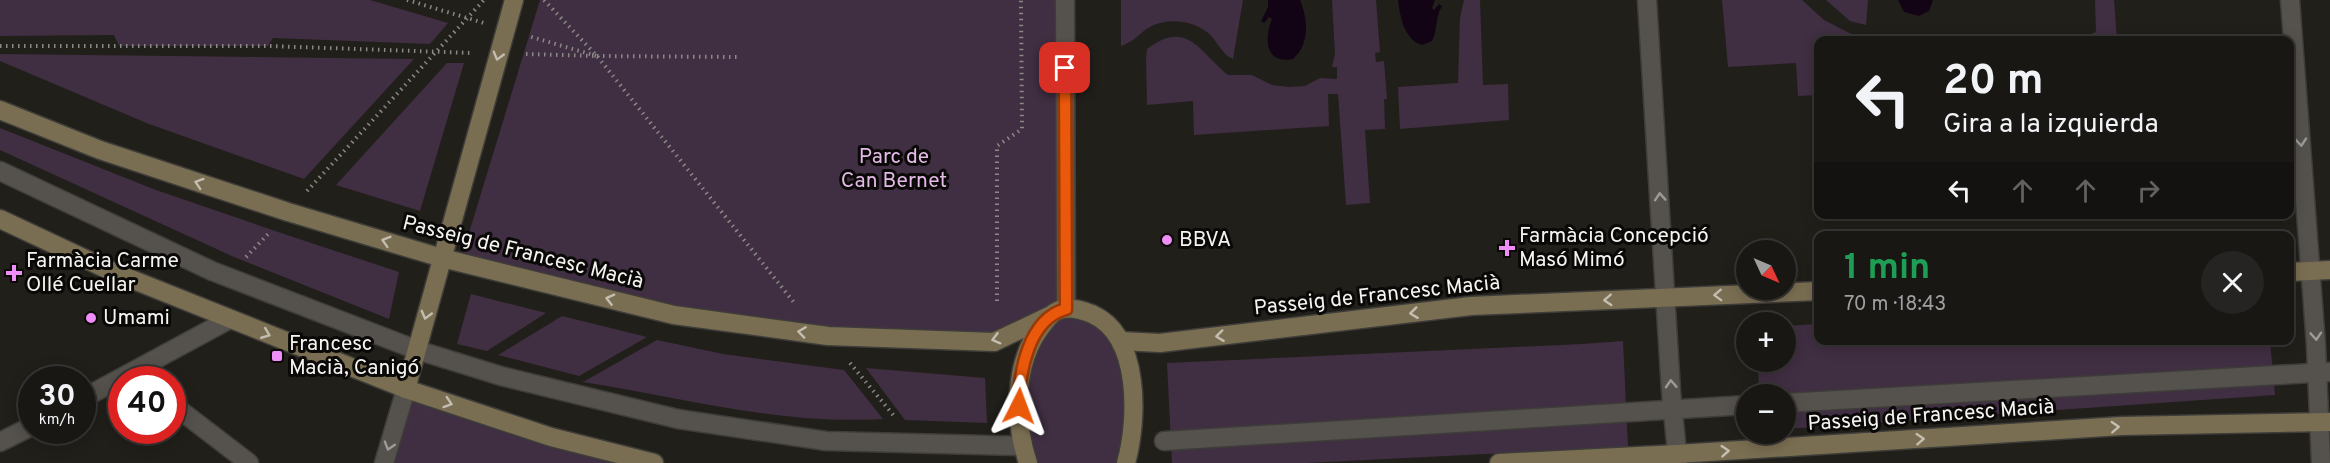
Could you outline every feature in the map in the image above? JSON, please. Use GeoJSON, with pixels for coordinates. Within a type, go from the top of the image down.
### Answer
{"type":"FeatureCollection","features":[{"type":"Feature","properties":{"kind":"street"},"geometry":{"type":"LineString","coordinates":[[384,463],[513,0]]}},
{"type":"Feature","properties":{"kind":"street"},"geometry":{"type":"LineString","coordinates":[[1058,312],[1065,0]]}},
{"type":"Feature","properties":{"kind":"street"},"geometry":{"type":"LineString","coordinates":[[1647,0],[1677,459]]}},
{"type":"Feature","properties":{"kind":"street"},"geometry":{"type":"LineString","coordinates":[[2290,0],[2293,36]]}},
{"type":"Feature","properties":{"kind":"street"},"geometry":{"type":"LineString","coordinates":[[2294,52],[2311,272],[2324,373],[2321,463]]}},
{"type":"Feature","properties":{"kind":"street","name":"Passeig de Francesc Macià"},"geometry":{"type":"LineString","coordinates":[[0,110],[100,150],[288,212],[442,258],[674,315],[828,336],[994,342],[1058,312]]}},
{"type":"Feature","properties":{"kind":"street"},"geometry":{"type":"LineString","coordinates":[[0,171],[229,277],[417,350],[501,376],[678,419],[826,441],[1025,455],[1019,394],[1021,373],[1027,352],[1036,333],[1058,312],[1085,311],[1097,316],[1121,341],[1133,383],[1134,407],[1126,463]]}},
{"type":"Feature","properties":{"kind":"street"},"geometry":{"type":"LineString","coordinates":[[0,219],[111,272],[406,389],[551,437],[654,463]]}},
{"type":"Feature","properties":{"kind":"street"},"geometry":{"type":"LineString","coordinates":[[2294,272],[2330,270]]}},
{"type":"Feature","properties":{"kind":"street","name":"Passeig de Francesc Macià"},"geometry":{"type":"LineString","coordinates":[[1121,341],[1160,344],[1471,306],[1814,291]]}},
{"type":"Feature","properties":{"kind":"street"},"geometry":{"type":"LineString","coordinates":[[153,366],[230,319]]}},
{"type":"Feature","properties":{"kind":"street","name":"Passeig de Francesc Macià"},"geometry":{"type":"LineString","coordinates":[[1796,402],[2324,373]]}},
{"type":"Feature","properties":{"kind":"street"},"geometry":{"type":"LineString","coordinates":[[1164,441],[1198,437],[1736,406]]}},
{"type":"Feature","properties":{"kind":"street"},"geometry":{"type":"LineString","coordinates":[[186,415],[249,463]]}},
{"type":"Feature","properties":{"kind":"street","name":"Passeig de Francesc Macià"},"geometry":{"type":"LineString","coordinates":[[1499,463],[1677,459],[2121,426],[2324,422]]}},
{"type":"Feature","properties":{"kind":"street"},"geometry":{"type":"LineString","coordinates":[[0,442],[18,433]]}},
{"type":"Feature","properties":{"kind":"path"},"geometry":{"type":"LineString","coordinates":[[407,0],[597,56]]}},
{"type":"Feature","properties":{"kind":"path"},"geometry":{"type":"LineString","coordinates":[[229,277],[484,0]]}},
{"type":"Feature","properties":{"kind":"path"},"geometry":{"type":"LineString","coordinates":[[544,0],[597,56],[797,306]]}},
{"type":"Feature","properties":{"kind":"path"},"geometry":{"type":"LineString","coordinates":[[997,301],[997,146],[1022,129],[1021,0]]}},
{"type":"Feature","properties":{"kind":"path"},"geometry":{"type":"LineString","coordinates":[[0,46],[268,46],[597,56],[740,57]]}},
{"type":"Feature","properties":{"kind":"path"},"geometry":{"type":"LineString","coordinates":[[828,336],[898,422]]}},
{"type":"Feature","properties":{"kind":"green space"},"geometry":{"type":"Polygon","coordinates":[[[0,0],[370,0],[448,23],[430,44],[273,38],[268,46],[119,46],[114,35],[0,36],[0,0]]]}},
{"type":"Feature","properties":{"kind":"green space","name":"Parc de Can Bernet"},"geometry":{"type":"Polygon","coordinates":[[[540,0],[1065,0],[1066,308],[1085,311],[1126,356],[1126,463],[1028,463],[1020,419],[1036,333],[994,342],[670,316],[461,259],[540,0]]]}},
{"type":"Feature","properties":{"kind":"green space"},"geometry":{"type":"Polygon","coordinates":[[[1121,0],[1243,0],[1233,59],[1207,32],[1194,25],[1178,21],[1163,22],[1148,28],[1121,46],[1121,0]]]}},
{"type":"Feature","properties":{"kind":"green space"},"geometry":{"type":"Polygon","coordinates":[[[1332,0],[1376,0],[1380,52],[1375,53],[1376,62],[1384,61],[1387,99],[1384,99],[1385,129],[1365,130],[1370,203],[1346,205],[1338,94],[1328,94],[1329,126],[1194,135],[1193,101],[1147,105],[1147,49],[1161,40],[1173,37],[1192,42],[1228,75],[1252,75],[1272,85],[1289,87],[1305,86],[1320,78],[1337,79],[1337,67],[1332,67],[1335,54],[1332,0]]]}},
{"type":"Feature","properties":{"kind":"green space"},"geometry":{"type":"Polygon","coordinates":[[[1464,0],[1480,0],[1483,85],[1508,84],[1509,120],[1400,129],[1398,87],[1458,83],[1460,18],[1464,0]]]}},
{"type":"Feature","properties":{"kind":"green space"},"geometry":{"type":"Polygon","coordinates":[[[1722,0],[1802,0],[1824,20],[1855,36],[1814,36],[1814,95],[1798,96],[1796,63],[1728,67],[1722,0]]]}},
{"type":"Feature","properties":{"kind":"green space"},"geometry":{"type":"Polygon","coordinates":[[[1826,0],[1868,0],[1866,25],[1850,21],[1826,0]]]}},
{"type":"Feature","properties":{"kind":"green space"},"geometry":{"type":"Polygon","coordinates":[[[2095,0],[2114,0],[2117,36],[2086,36],[2096,32],[2095,0]]]}},
{"type":"Feature","properties":{"kind":"green space"},"geometry":{"type":"Polygon","coordinates":[[[0,54],[414,59],[304,179],[149,124],[0,61],[0,54]]]}},
{"type":"Feature","properties":{"kind":"green space"},"geometry":{"type":"Polygon","coordinates":[[[447,63],[464,63],[420,211],[336,185],[447,63]]]}},
{"type":"Feature","properties":{"kind":"green space"},"geometry":{"type":"Polygon","coordinates":[[[0,128],[156,190],[399,272],[389,319],[234,257],[0,150],[0,128]]]}},
{"type":"Feature","properties":{"kind":"green space"},"geometry":{"type":"Polygon","coordinates":[[[471,294],[546,313],[487,351],[457,344],[471,294]]]}},
{"type":"Feature","properties":{"kind":"green space"},"geometry":{"type":"Polygon","coordinates":[[[562,316],[647,337],[579,376],[498,355],[562,316]]]}},
{"type":"Feature","properties":{"kind":"green space"},"geometry":{"type":"Polygon","coordinates":[[[1814,324],[1814,345],[2270,345],[2275,395],[1796,428],[1796,384],[1759,384],[1758,372],[1796,372],[1796,325],[1814,324]]]}},
{"type":"Feature","properties":{"kind":"green space"},"geometry":{"type":"Polygon","coordinates":[[[657,340],[723,354],[844,370],[883,419],[845,420],[770,414],[583,382],[657,340]]]}},
{"type":"Feature","properties":{"kind":"green space"},"geometry":{"type":"Polygon","coordinates":[[[1623,341],[1628,447],[1307,463],[1172,463],[1167,363],[1623,341]]]}},
{"type":"Feature","properties":{"kind":"green space"},"geometry":{"type":"Polygon","coordinates":[[[866,368],[985,378],[987,423],[905,420],[866,368]]]}},
{"type":"Feature","properties":{"kind":"green space"},"geometry":{"type":"Polygon","coordinates":[[[406,389],[654,463],[384,463],[406,389]]]}},
{"type":"Feature","properties":{"kind":"shaded area"},"geometry":{"type":"Polygon","coordinates":[[[1268,0],[1300,0],[1305,15],[1306,31],[1302,47],[1293,59],[1277,58],[1269,48],[1268,34],[1272,19],[1269,17],[1264,23],[1261,21],[1268,7],[1268,0]]]}},
{"type":"Feature","properties":{"kind":"shaded area"},"geometry":{"type":"Polygon","coordinates":[[[1398,0],[1435,0],[1432,8],[1434,10],[1439,4],[1442,6],[1432,41],[1422,45],[1411,38],[1402,20],[1398,0]]]}},
{"type":"Feature","properties":{"kind":"shaded area"},"geometry":{"type":"Polygon","coordinates":[[[1898,0],[1933,0],[1929,11],[1919,16],[1904,12],[1898,0]]]}},
{"type":"Feature","properties":{"kind":"place","name":"BBVA"},"geometry":{"type":"Point","coordinates":[1167,240]}},
{"type":"Feature","properties":{"kind":"place","name":"Farmàcia Concepció Masó Mimó"},"geometry":{"type":"Point","coordinates":[1507,248]}},
{"type":"Feature","properties":{"kind":"place","name":"Farmàcia Carme Ollé Cuellar"},"geometry":{"type":"Point","coordinates":[14,273]}},
{"type":"Feature","properties":{"kind":"place","name":"Umami"},"geometry":{"type":"Point","coordinates":[91,318]}},
{"type":"Feature","properties":{"kind":"place","name":"Francesc Macià, Canigó"},"geometry":{"type":"Point","coordinates":[277,356]}},
{"type":"Feature","properties":{"kind":"route"},"geometry":{"type":"LineString","coordinates":[[1019,406],[1021,373],[1036,333],[1049,316],[1056,311],[1066,309],[1065,68]]}}]}
